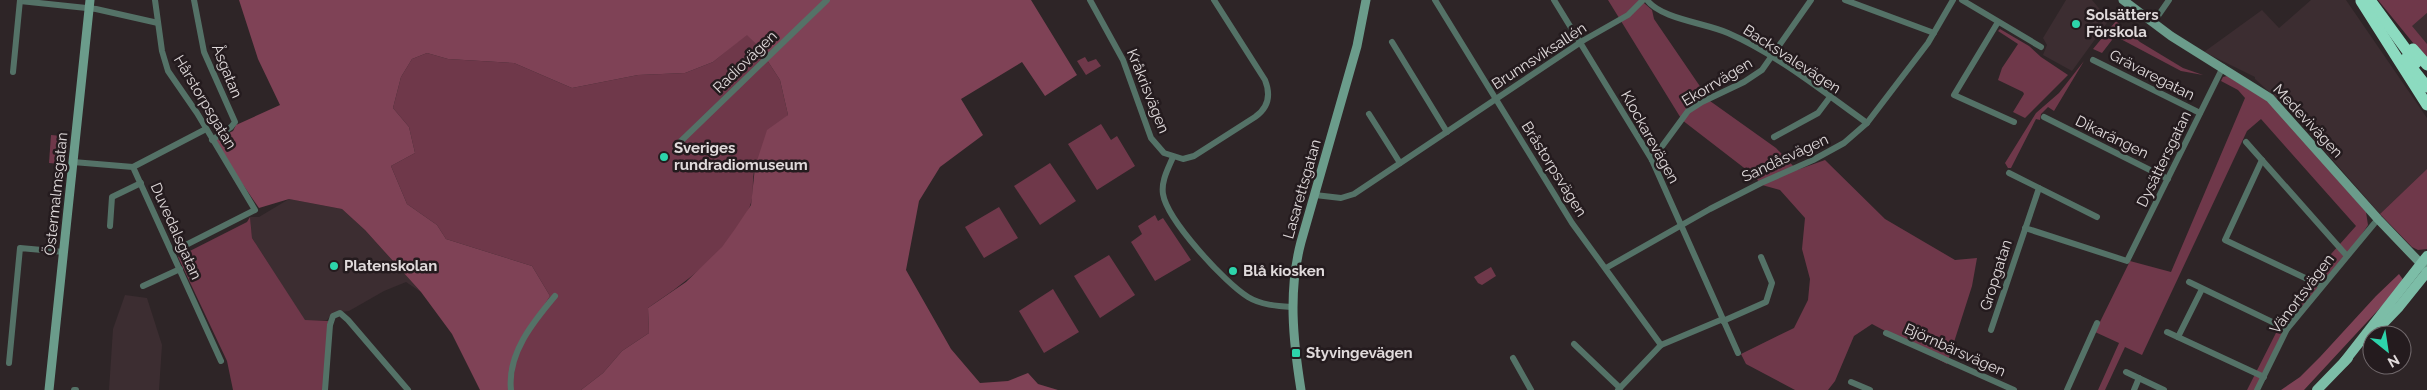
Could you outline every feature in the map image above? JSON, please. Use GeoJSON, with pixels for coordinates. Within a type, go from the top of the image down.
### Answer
{"type":"FeatureCollection","features":[{"type":"Feature","properties":{"kind":"highway"},"geometry":{"type":"LineString","coordinates":[[2361,0],[2427,87]]}},
{"type":"Feature","properties":{"kind":"highway"},"geometry":{"type":"LineString","coordinates":[[2361,0],[2427,105]]}},
{"type":"Feature","properties":{"kind":"highway"},"geometry":{"type":"LineString","coordinates":[[2370,0],[2427,65]]}},
{"type":"Feature","properties":{"kind":"highway"},"geometry":{"type":"LineString","coordinates":[[2370,0],[2427,78]]}},
{"type":"Feature","properties":{"kind":"main road"},"geometry":{"type":"LineString","coordinates":[[2382,325],[2399,307],[2426,265]]}},
{"type":"Feature","properties":{"kind":"main road"},"geometry":{"type":"LineString","coordinates":[[2344,362],[2426,265]]}},
{"type":"Feature","properties":{"kind":"main road"},"geometry":{"type":"LineString","coordinates":[[2317,390],[2362,345]]}},
{"type":"Feature","properties":{"kind":"street"},"geometry":{"type":"LineString","coordinates":[[13,72],[20,0],[90,4],[158,23]]}},
{"type":"Feature","properties":{"kind":"street","name":"Hårstorpsgatan"},"geometry":{"type":"LineString","coordinates":[[155,0],[162,51],[168,71],[255,210],[172,252]]}},
{"type":"Feature","properties":{"kind":"street","name":"Åsgatan"},"geometry":{"type":"LineString","coordinates":[[194,0],[204,52],[235,122],[232,127],[212,140]]}},
{"type":"Feature","properties":{"kind":"street","name":"Radiovägen"},"geometry":{"type":"LineString","coordinates":[[680,142],[827,0]]}},
{"type":"Feature","properties":{"kind":"street","name":"Kråkrisvägen"},"geometry":{"type":"LineString","coordinates":[[1090,0],[1123,60],[1151,138],[1161,151],[1173,157]]}},
{"type":"Feature","properties":{"kind":"street"},"geometry":{"type":"LineString","coordinates":[[1214,0],[1265,80],[1268,93],[1265,107],[1255,118],[1200,153],[1188,158],[1173,157],[1164,181],[1164,199],[1199,251],[1247,297],[1263,303],[1292,307]]}},
{"type":"Feature","properties":{"kind":"street","name":"Lasarettsgatan"},"geometry":{"type":"LineString","coordinates":[[1301,390],[1292,307],[1298,254],[1361,30],[1366,0]]}},
{"type":"Feature","properties":{"kind":"street","name":"Bråstorpsvägen"},"geometry":{"type":"LineString","coordinates":[[1435,0],[1572,223],[1661,345]]}},
{"type":"Feature","properties":{"kind":"street","name":"Klockarevägen"},"geometry":{"type":"LineString","coordinates":[[1554,0],[1652,160],[1738,353]]}},
{"type":"Feature","properties":{"kind":"street","name":"Brunnsviksallén"},"geometry":{"type":"LineString","coordinates":[[1315,195],[1347,198],[1580,43],[1628,15],[1643,0]]}},
{"type":"Feature","properties":{"kind":"street","name":"Backsvalevägen"},"geometry":{"type":"LineString","coordinates":[[1647,0],[1659,10],[1725,32],[1771,57],[1866,122]]}},
{"type":"Feature","properties":{"kind":"street","name":"Ekorrvägen"},"geometry":{"type":"LineString","coordinates":[[1652,160],[1688,111],[1751,78],[1762,70],[1811,0]]}},
{"type":"Feature","properties":{"kind":"street"},"geometry":{"type":"LineString","coordinates":[[1845,0],[1934,33]]}},
{"type":"Feature","properties":{"kind":"street","name":"Sandåsvägen"},"geometry":{"type":"LineString","coordinates":[[1606,268],[1749,188],[1835,149],[1866,122],[1934,33],[1953,0]]}},
{"type":"Feature","properties":{"kind":"street"},"geometry":{"type":"LineString","coordinates":[[1962,0],[2041,47]]}},
{"type":"Feature","properties":{"kind":"street","name":"Medevivägen"},"geometry":{"type":"LineString","coordinates":[[2122,0],[2152,23],[2259,90],[2277,104],[2378,219],[2426,265]]}},
{"type":"Feature","properties":{"kind":"street"},"geometry":{"type":"LineString","coordinates":[[2152,23],[2169,0]]}},
{"type":"Feature","properties":{"kind":"street","name":"Östermalmsgatan"},"geometry":{"type":"LineString","coordinates":[[49,390],[90,4]]}},
{"type":"Feature","properties":{"kind":"street"},"geometry":{"type":"LineString","coordinates":[[1998,22],[1954,95],[2014,122]]}},
{"type":"Feature","properties":{"kind":"street"},"geometry":{"type":"LineString","coordinates":[[1392,42],[1447,132]]}},
{"type":"Feature","properties":{"kind":"street","name":"Grävaregatan"},"geometry":{"type":"LineString","coordinates":[[2093,60],[2200,113]]}},
{"type":"Feature","properties":{"kind":"street","name":"Dysättersgatan"},"geometry":{"type":"LineString","coordinates":[[2025,228],[2127,261],[2223,67]]}},
{"type":"Feature","properties":{"kind":"street"},"geometry":{"type":"LineString","coordinates":[[1774,137],[1818,113],[1830,97]]}},
{"type":"Feature","properties":{"kind":"street"},"geometry":{"type":"LineString","coordinates":[[1369,114],[1400,163]]}},
{"type":"Feature","properties":{"kind":"street","name":"Dikarängen"},"geometry":{"type":"LineString","coordinates":[[2044,117],[2168,178]]}},
{"type":"Feature","properties":{"kind":"street"},"geometry":{"type":"LineString","coordinates":[[72,162],[133,167],[206,129]]}},
{"type":"Feature","properties":{"kind":"street"},"geometry":{"type":"LineString","coordinates":[[2246,142],[2347,256]]}},
{"type":"Feature","properties":{"kind":"street"},"geometry":{"type":"LineString","coordinates":[[2262,160],[2225,240],[2322,286]]}},
{"type":"Feature","properties":{"kind":"street","name":"Duvedalsgatan"},"geometry":{"type":"LineString","coordinates":[[133,167],[220,361]]}},
{"type":"Feature","properties":{"kind":"street"},"geometry":{"type":"LineString","coordinates":[[2009,174],[2097,217]]}},
{"type":"Feature","properties":{"kind":"street"},"geometry":{"type":"LineString","coordinates":[[110,226],[112,197],[141,183]]}},
{"type":"Feature","properties":{"kind":"street","name":"Gropgatan"},"geometry":{"type":"LineString","coordinates":[[1991,330],[2039,188]]}},
{"type":"Feature","properties":{"kind":"street","name":"Vänortsvägen"},"geometry":{"type":"LineString","coordinates":[[2257,390],[2287,329],[2378,219]]}},
{"type":"Feature","properties":{"kind":"street"},"geometry":{"type":"LineString","coordinates":[[9,363],[20,248],[64,252]]}},
{"type":"Feature","properties":{"kind":"street"},"geometry":{"type":"LineString","coordinates":[[1574,344],[1619,389],[1661,345],[1766,302],[1772,284],[1761,257]]}},
{"type":"Feature","properties":{"kind":"street"},"geometry":{"type":"LineString","coordinates":[[144,286],[180,270]]}},
{"type":"Feature","properties":{"kind":"street"},"geometry":{"type":"LineString","coordinates":[[2189,282],[2287,329]]}},
{"type":"Feature","properties":{"kind":"street"},"geometry":{"type":"LineString","coordinates":[[2178,337],[2202,289]]}},
{"type":"Feature","properties":{"kind":"street"},"geometry":{"type":"LineString","coordinates":[[511,390],[511,375],[515,358],[533,324],[555,296]]}},
{"type":"Feature","properties":{"kind":"street"},"geometry":{"type":"LineString","coordinates":[[325,390],[331,319],[340,313],[408,390]]}},
{"type":"Feature","properties":{"kind":"street"},"geometry":{"type":"LineString","coordinates":[[2067,390],[2097,323]]}},
{"type":"Feature","properties":{"kind":"street","name":"Björnbärsvägen"},"geometry":{"type":"LineString","coordinates":[[1886,332],[2014,390]]}},
{"type":"Feature","properties":{"kind":"street"},"geometry":{"type":"LineString","coordinates":[[2166,332],[2264,377]]}},
{"type":"Feature","properties":{"kind":"street"},"geometry":{"type":"LineString","coordinates":[[1513,358],[1531,390]]}},
{"type":"Feature","properties":{"kind":"street"},"geometry":{"type":"LineString","coordinates":[[2126,372],[2164,390]]}},
{"type":"Feature","properties":{"kind":"street"},"geometry":{"type":"LineString","coordinates":[[2134,390],[2139,378]]}},
{"type":"Feature","properties":{"kind":"street"},"geometry":{"type":"LineString","coordinates":[[1851,382],[1870,390]]}},
{"type":"Feature","properties":{"kind":"shaded area"},"geometry":{"type":"Polygon","coordinates":[[[239,0],[1031,0],[1077,75],[1045,96],[1022,62],[961,99],[983,135],[940,167],[919,201],[906,270],[951,349],[980,383],[1008,381],[1028,373],[1038,384],[1058,390],[581,390],[603,373],[622,351],[649,333],[648,308],[686,282],[722,247],[751,205],[755,167],[767,130],[788,115],[780,80],[758,46],[747,35],[713,62],[685,73],[638,75],[572,88],[514,63],[448,59],[427,53],[412,59],[401,77],[393,108],[409,127],[415,153],[391,166],[407,204],[437,225],[446,239],[532,266],[550,296],[517,349],[512,390],[480,390],[452,334],[421,292],[365,230],[342,209],[289,199],[259,208],[213,141],[233,131],[236,125],[280,105],[258,59],[239,0]]]}},
{"type":"Feature","properties":{"kind":"shaded area"},"geometry":{"type":"Polygon","coordinates":[[[1608,0],[1645,0],[1644,3],[1652,10],[1654,19],[1710,101],[1776,148],[1797,170],[1825,160],[1885,219],[1955,260],[1977,258],[1972,286],[1947,364],[1872,324],[1854,336],[1835,381],[1828,390],[1795,390],[1746,364],[1741,354],[1794,328],[1808,300],[1810,279],[1802,249],[1805,218],[1780,190],[1762,185],[1752,174],[1682,120],[1608,0]]]}},
{"type":"Feature","properties":{"kind":"shaded area"},"geometry":{"type":"Polygon","coordinates":[[[2066,0],[2092,0],[2109,20],[2072,71],[2043,55],[2047,45],[2043,38],[2066,0]]]}},
{"type":"Feature","properties":{"kind":"shaded area"},"geometry":{"type":"Polygon","coordinates":[[[2311,0],[2346,0],[2427,118],[2427,169],[2380,214],[2288,109],[2255,77],[2204,52],[2262,10],[2279,28],[2311,0]]]}},
{"type":"Feature","properties":{"kind":"shaded area"},"geometry":{"type":"Polygon","coordinates":[[[2378,0],[2427,0],[2427,13],[2412,26],[2427,44],[2427,60],[2378,0]]]}},
{"type":"Feature","properties":{"kind":"shaded area"},"geometry":{"type":"Polygon","coordinates":[[[2427,13],[2427,44],[2411,26],[2427,13]]]}},
{"type":"Feature","properties":{"kind":"shaded area"},"geometry":{"type":"Polygon","coordinates":[[[2116,21],[2140,42],[2183,68],[2203,75],[2181,71],[2115,36],[2102,53],[2093,49],[2116,21]]]}},
{"type":"Feature","properties":{"kind":"shaded area"},"geometry":{"type":"Polygon","coordinates":[[[2000,29],[2029,46],[2041,57],[2068,75],[2025,118],[2013,112],[2024,94],[2023,92],[1998,80],[2002,68],[2018,44],[1998,31],[2000,29]]]}},
{"type":"Feature","properties":{"kind":"shaded area"},"geometry":{"type":"Polygon","coordinates":[[[747,34],[758,46],[780,80],[788,115],[757,162],[750,206],[742,222],[706,264],[648,308],[649,333],[622,351],[603,373],[581,390],[512,390],[517,349],[550,296],[532,266],[446,239],[437,225],[407,204],[391,166],[415,153],[409,127],[393,108],[401,77],[412,59],[427,53],[448,59],[514,63],[572,88],[638,75],[685,73],[713,62],[747,34]]]}},
{"type":"Feature","properties":{"kind":"shaded area"},"geometry":{"type":"Polygon","coordinates":[[[1085,57],[1088,62],[1096,59],[1101,66],[1086,75],[1077,61],[1085,57]]]}},
{"type":"Feature","properties":{"kind":"shaded area"},"geometry":{"type":"Polygon","coordinates":[[[2084,61],[2054,111],[2048,107],[2041,114],[2040,120],[2036,119],[2011,168],[2008,168],[2005,163],[2036,113],[2059,93],[2084,61]]]}},
{"type":"Feature","properties":{"kind":"shaded area"},"geometry":{"type":"Polygon","coordinates":[[[2227,76],[2271,103],[2366,212],[2368,225],[2347,257],[2288,331],[2258,390],[2247,390],[2279,327],[2307,281],[2356,226],[2261,119],[2247,131],[2142,355],[2125,347],[2105,390],[2098,390],[2119,343],[2095,332],[2130,261],[2171,272],[2245,98],[2238,90],[2221,81],[2223,77],[2227,76]]]}},
{"type":"Feature","properties":{"kind":"shaded area"},"geometry":{"type":"Polygon","coordinates":[[[1101,124],[1111,140],[1117,136],[1135,166],[1097,190],[1068,144],[1101,124]]]}},
{"type":"Feature","properties":{"kind":"shaded area"},"geometry":{"type":"Polygon","coordinates":[[[51,135],[63,136],[61,164],[49,163],[51,135]]]}},
{"type":"Feature","properties":{"kind":"shaded area"},"geometry":{"type":"Polygon","coordinates":[[[1050,163],[1076,201],[1040,225],[1014,186],[1050,163]]]}},
{"type":"Feature","properties":{"kind":"shaded area"},"geometry":{"type":"Polygon","coordinates":[[[2427,169],[2427,249],[2418,250],[2412,247],[2380,214],[2427,169]]]}},
{"type":"Feature","properties":{"kind":"shaded area","name":"Platenskolan"},"geometry":{"type":"Polygon","coordinates":[[[289,199],[342,209],[365,230],[421,292],[406,282],[384,291],[349,311],[333,313],[327,320],[305,321],[252,238],[250,217],[259,217],[289,199]]]}},
{"type":"Feature","properties":{"kind":"shaded area"},"geometry":{"type":"Polygon","coordinates":[[[999,207],[1018,238],[984,258],[965,227],[999,207]]]}},
{"type":"Feature","properties":{"kind":"shaded area"},"geometry":{"type":"Polygon","coordinates":[[[1155,215],[1158,221],[1163,218],[1191,260],[1155,281],[1131,242],[1142,234],[1138,226],[1155,215]]]}},
{"type":"Feature","properties":{"kind":"shaded area"},"geometry":{"type":"Polygon","coordinates":[[[250,217],[252,238],[305,320],[329,321],[324,390],[233,390],[227,361],[178,257],[247,222],[250,217]]]}},
{"type":"Feature","properties":{"kind":"shaded area"},"geometry":{"type":"Polygon","coordinates":[[[1109,255],[1135,295],[1100,318],[1074,276],[1109,255]]]}},
{"type":"Feature","properties":{"kind":"shaded area"},"geometry":{"type":"Polygon","coordinates":[[[1491,267],[1496,276],[1482,285],[1478,283],[1474,277],[1491,267]]]}},
{"type":"Feature","properties":{"kind":"shaded area"},"geometry":{"type":"Polygon","coordinates":[[[2399,274],[2404,281],[2304,390],[2281,390],[2300,377],[2399,274]]]}},
{"type":"Feature","properties":{"kind":"shaded area"},"geometry":{"type":"Polygon","coordinates":[[[1053,289],[1079,332],[1044,353],[1019,311],[1053,289]]]}},
{"type":"Feature","properties":{"kind":"shaded area"},"geometry":{"type":"Polygon","coordinates":[[[125,295],[147,298],[162,345],[159,390],[109,390],[113,329],[125,295]]]}},
{"type":"Feature","properties":{"kind":"place","name":"Solsätters Förskola"},"geometry":{"type":"Point","coordinates":[2076,24]}},
{"type":"Feature","properties":{"kind":"place","name":"Sveriges rundradiomuseum"},"geometry":{"type":"Point","coordinates":[664,157]}},
{"type":"Feature","properties":{"kind":"place","name":"Platenskolan"},"geometry":{"type":"Point","coordinates":[334,266]}},
{"type":"Feature","properties":{"kind":"place","name":"Blå kiosken"},"geometry":{"type":"Point","coordinates":[1233,271]}},
{"type":"Feature","properties":{"kind":"place","name":"Styvingevägen"},"geometry":{"type":"Point","coordinates":[1296,353]}}]}
